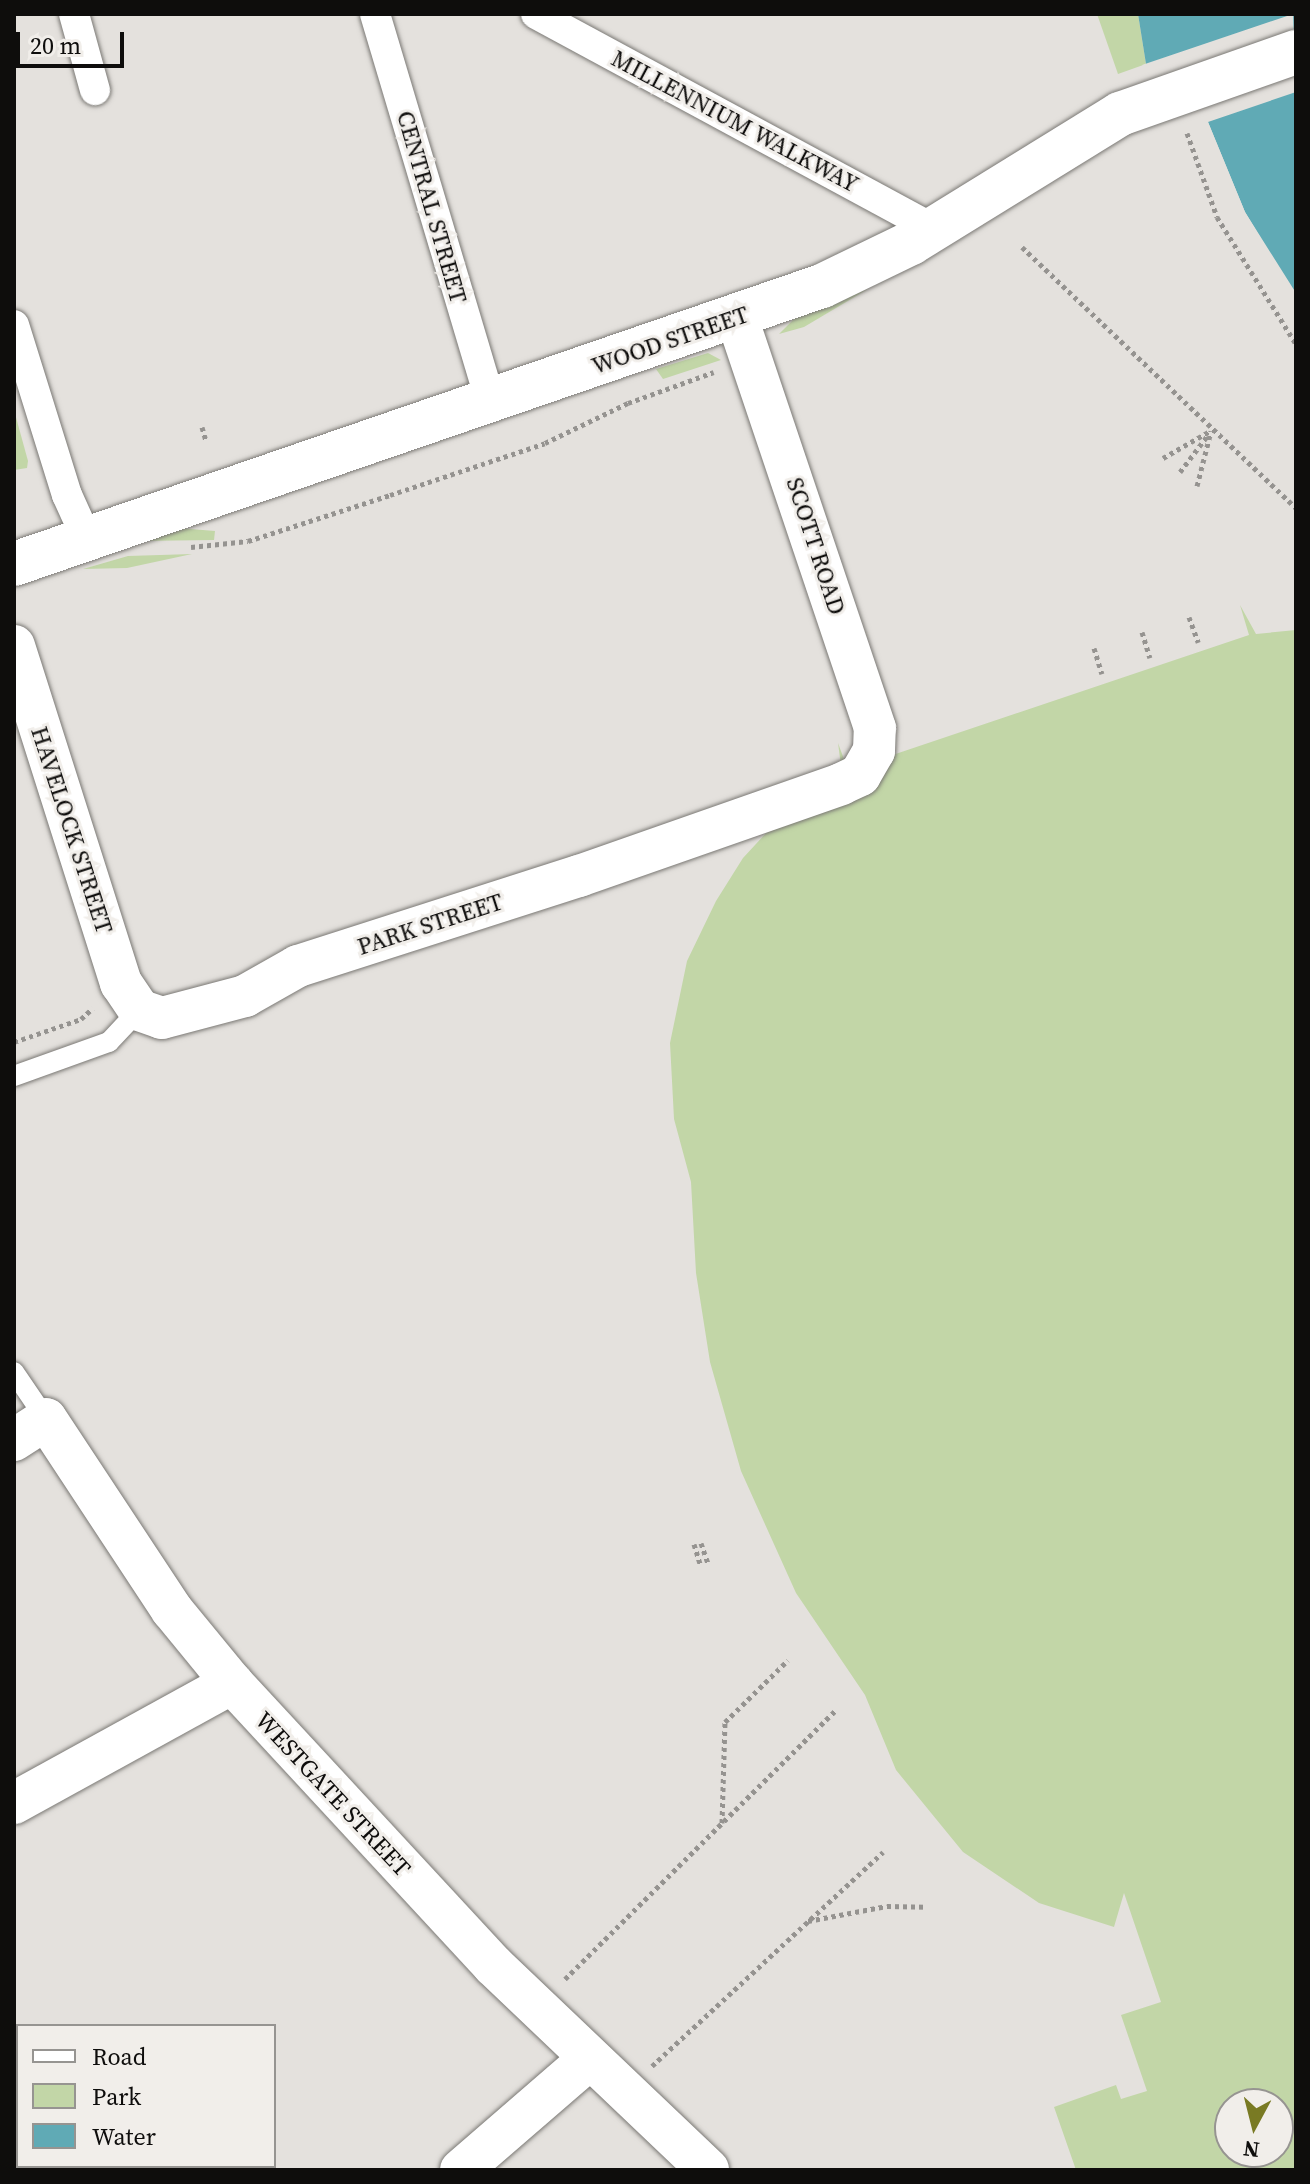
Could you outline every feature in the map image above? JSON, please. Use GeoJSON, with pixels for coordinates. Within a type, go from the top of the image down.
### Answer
{"type":"FeatureCollection","features":[{"type":"Feature","properties":{"kind":"street"},"geometry":{"type":"LineString","coordinates":[[74,14],[95,90]]}},
{"type":"Feature","properties":{"kind":"street","name":"CENTRAL STREET"},"geometry":{"type":"LineString","coordinates":[[375,14],[490,400]]}},
{"type":"Feature","properties":{"kind":"street","name":"MILLENNIUM WALKWAY"},"geometry":{"type":"LineString","coordinates":[[536,14],[933,229]]}},
{"type":"Feature","properties":{"kind":"street","name":"WOOD STREET"},"geometry":{"type":"LineString","coordinates":[[14,564],[737,318],[822,286],[933,229],[1156,99],[1296,52]]}},
{"type":"Feature","properties":{"kind":"street","name":"SCOTT ROAD"},"geometry":{"type":"LineString","coordinates":[[737,318],[875,728],[874,751],[860,775]]}},
{"type":"Feature","properties":{"kind":"street"},"geometry":{"type":"LineString","coordinates":[[14,325],[67,495],[86,537]]}},
{"type":"Feature","properties":{"kind":"street","name":"HAVELOCK STREET"},"geometry":{"type":"LineString","coordinates":[[14,646],[113,960],[139,1010]]}},
{"type":"Feature","properties":{"kind":"street","name":"PARK STREET"},"geometry":{"type":"LineString","coordinates":[[139,1010],[162,1018],[178,1017],[245,996],[298,966],[579,876],[860,775]]}},
{"type":"Feature","properties":{"kind":"street","name":"WESTGATE STREET"},"geometry":{"type":"LineString","coordinates":[[30,1430],[232,1683],[347,1813],[588,2060],[628,2089],[708,2170]]}},
{"type":"Feature","properties":{"kind":"street"},"geometry":{"type":"LineString","coordinates":[[14,1803],[120,1748],[232,1683]]}},
{"type":"Feature","properties":{"kind":"street"},"geometry":{"type":"LineString","coordinates":[[476,2166],[588,2060]]}},
{"type":"Feature","properties":{"kind":"lane"},"geometry":{"type":"LineString","coordinates":[[14,1076],[109,1042],[139,1010]]}},
{"type":"Feature","properties":{"kind":"lane","name":"WESTGATE STREET"},"geometry":{"type":"LineString","coordinates":[[14,1372],[30,1430]]}},
{"type":"Feature","properties":{"kind":"path"},"geometry":{"type":"LineString","coordinates":[[1156,99],[1217,217],[1296,344]]}},
{"type":"Feature","properties":{"kind":"path"},"geometry":{"type":"LineString","coordinates":[[1022,247],[1211,431],[1296,508]]}},
{"type":"Feature","properties":{"kind":"path"},"geometry":{"type":"LineString","coordinates":[[178,548],[248,541],[390,495],[545,443],[628,403],[752,358]]}},
{"type":"Feature","properties":{"kind":"path"},"geometry":{"type":"LineString","coordinates":[[202,427],[206,441]]}},
{"type":"Feature","properties":{"kind":"path"},"geometry":{"type":"LineString","coordinates":[[1163,458],[1211,431]]}},
{"type":"Feature","properties":{"kind":"path"},"geometry":{"type":"LineString","coordinates":[[1180,472],[1211,431]]}},
{"type":"Feature","properties":{"kind":"path"},"geometry":{"type":"LineString","coordinates":[[1197,486],[1211,431]]}},
{"type":"Feature","properties":{"kind":"path"},"geometry":{"type":"LineString","coordinates":[[1189,617],[1198,642]]}},
{"type":"Feature","properties":{"kind":"path"},"geometry":{"type":"LineString","coordinates":[[1142,632],[1150,658]]}},
{"type":"Feature","properties":{"kind":"path"},"geometry":{"type":"LineString","coordinates":[[1094,648],[1102,674]]}},
{"type":"Feature","properties":{"kind":"path"},"geometry":{"type":"LineString","coordinates":[[698,1543],[704,1563]]}},
{"type":"Feature","properties":{"kind":"path"},"geometry":{"type":"LineString","coordinates":[[722,1823],[725,1722],[788,1660]]}},
{"type":"Feature","properties":{"kind":"path"},"geometry":{"type":"LineString","coordinates":[[567,1977],[837,1709]]}},
{"type":"Feature","properties":{"kind":"path"},"geometry":{"type":"LineString","coordinates":[[653,2065],[883,1852]]}},
{"type":"Feature","properties":{"kind":"path"},"geometry":{"type":"LineString","coordinates":[[807,1921],[887,1906],[926,1907]]}},
{"type":"Feature","properties":{"kind":"green space"},"geometry":{"type":"Polygon","coordinates":[[[1097,14],[1138,14],[1146,64],[1118,74],[1097,14]]]}},
{"type":"Feature","properties":{"kind":"green space"},"geometry":{"type":"Polygon","coordinates":[[[868,289],[804,327],[779,334],[794,319],[868,289]]]}},
{"type":"Feature","properties":{"kind":"green space"},"geometry":{"type":"Polygon","coordinates":[[[708,353],[721,360],[663,379],[656,369],[708,353]]]}},
{"type":"Feature","properties":{"kind":"green space"},"geometry":{"type":"Polygon","coordinates":[[[14,410],[28,461],[27,468],[14,470],[14,410]]]}},
{"type":"Feature","properties":{"kind":"green space"},"geometry":{"type":"Polygon","coordinates":[[[178,528],[215,531],[214,540],[139,541],[178,528]]]}},
{"type":"Feature","properties":{"kind":"green space"},"geometry":{"type":"Polygon","coordinates":[[[192,554],[127,568],[83,569],[128,556],[192,554]]]}},
{"type":"Feature","properties":{"kind":"green space"},"geometry":{"type":"Polygon","coordinates":[[[1240,605],[1256,634],[1296,630],[1296,2170],[1076,2170],[1054,2107],[1116,2085],[1121,2099],[1147,2091],[1121,2015],[1161,2002],[1124,1893],[1114,1927],[1039,1903],[963,1852],[896,1770],[865,1695],[796,1593],[741,1471],[710,1362],[696,1273],[691,1182],[674,1119],[670,1043],[687,961],[716,901],[743,858],[780,818],[842,773],[838,743],[848,770],[1249,635],[1240,605]]]}},
{"type":"Feature","properties":{"kind":"water"},"geometry":{"type":"Polygon","coordinates":[[[1138,14],[1296,14],[1296,293],[1245,212],[1208,122],[1203,124],[1146,64],[1138,14]]]}},
{"type":"Feature","properties":{"kind":"pier"},"geometry":{"type":"Polygon","coordinates":[[[1293,14],[1296,92],[1208,122],[1245,212],[1296,297],[1242,214],[1205,127],[1142,65],[1293,14]]]}}]}
